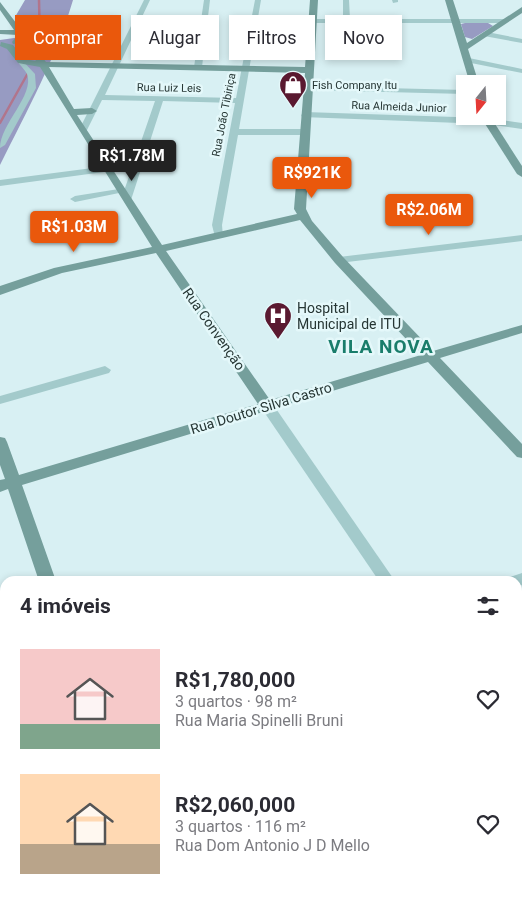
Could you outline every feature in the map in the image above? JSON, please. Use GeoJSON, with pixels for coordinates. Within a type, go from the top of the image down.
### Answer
{"type":"FeatureCollection","features":[{"type":"Feature","properties":{"kind":"street"},"geometry":{"type":"LineString","coordinates":[[83,130],[147,0]]}},
{"type":"Feature","properties":{"kind":"street"},"geometry":{"type":"LineString","coordinates":[[198,67],[207,0]]}},
{"type":"Feature","properties":{"kind":"street","name":"Rua João Tibiriça"},"geometry":{"type":"LineString","coordinates":[[219,234],[217,226],[258,0]]}},
{"type":"Feature","properties":{"kind":"street"},"geometry":{"type":"LineString","coordinates":[[313,15],[314,0]]}},
{"type":"Feature","properties":{"kind":"street"},"geometry":{"type":"LineString","coordinates":[[346,0],[347,15]]}},
{"type":"Feature","properties":{"kind":"street"},"geometry":{"type":"LineString","coordinates":[[449,0],[473,75]]}},
{"type":"Feature","properties":{"kind":"street","name":"Rua Convenção"},"geometry":{"type":"LineString","coordinates":[[0,4],[15,27]]}},
{"type":"Feature","properties":{"kind":"street"},"geometry":{"type":"LineString","coordinates":[[465,48],[521,10]]}},
{"type":"Feature","properties":{"kind":"street"},"geometry":{"type":"LineString","coordinates":[[402,21],[489,21],[501,24]]}},
{"type":"Feature","properties":{"kind":"street"},"geometry":{"type":"LineString","coordinates":[[0,32],[15,35]]}},
{"type":"Feature","properties":{"kind":"street"},"geometry":{"type":"LineString","coordinates":[[487,34],[522,41]]}},
{"type":"Feature","properties":{"kind":"street"},"geometry":{"type":"LineString","coordinates":[[1,44],[15,42]]}},
{"type":"Feature","properties":{"kind":"street"},"geometry":{"type":"LineString","coordinates":[[0,145],[32,88],[32,74],[10,47],[1,44]]}},
{"type":"Feature","properties":{"kind":"street","name":"Rua Convenção"},"geometry":{"type":"LineString","coordinates":[[42,60],[48,67],[71,112],[159,249],[384,576]]}},
{"type":"Feature","properties":{"kind":"street"},"geometry":{"type":"LineString","coordinates":[[310,60],[299,198],[300,209],[339,260],[522,453]]}},
{"type":"Feature","properties":{"kind":"street"},"geometry":{"type":"LineString","coordinates":[[469,60],[522,71]]}},
{"type":"Feature","properties":{"kind":"street"},"geometry":{"type":"LineString","coordinates":[[21,61],[48,67],[114,65],[309,70]]}},
{"type":"Feature","properties":{"kind":"street"},"geometry":{"type":"LineString","coordinates":[[307,88],[456,92]]}},
{"type":"Feature","properties":{"kind":"street","name":"Rua Luiz Leis"},"geometry":{"type":"LineString","coordinates":[[98,97],[239,101]]}},
{"type":"Feature","properties":{"kind":"street"},"geometry":{"type":"LineString","coordinates":[[75,199],[124,194],[160,99]]}},
{"type":"Feature","properties":{"kind":"street"},"geometry":{"type":"LineString","coordinates":[[71,112],[92,111]]}},
{"type":"Feature","properties":{"kind":"street","name":"Rua Almeida Junior"},"geometry":{"type":"LineString","coordinates":[[305,115],[456,118]]}},
{"type":"Feature","properties":{"kind":"street","name":"Rua Almeida Junior"},"geometry":{"type":"LineString","coordinates":[[506,123],[522,126]]}},
{"type":"Feature","properties":{"kind":"street"},"geometry":{"type":"LineString","coordinates":[[490,125],[522,174]]}},
{"type":"Feature","properties":{"kind":"street"},"geometry":{"type":"LineString","coordinates":[[234,132],[304,132]]}},
{"type":"Feature","properties":{"kind":"street"},"geometry":{"type":"LineString","coordinates":[[0,183],[108,169]]}},
{"type":"Feature","properties":{"kind":"street"},"geometry":{"type":"LineString","coordinates":[[0,291],[50,272],[159,249],[253,225],[304,216]]}},
{"type":"Feature","properties":{"kind":"street"},"geometry":{"type":"LineString","coordinates":[[339,260],[522,238]]}},
{"type":"Feature","properties":{"kind":"street","name":"Rua Doutor Silva Castro"},"geometry":{"type":"LineString","coordinates":[[7,484],[522,329]]}},
{"type":"Feature","properties":{"kind":"street"},"geometry":{"type":"LineString","coordinates":[[0,400],[105,370]]}},
{"type":"Feature","properties":{"kind":"street"},"geometry":{"type":"LineString","coordinates":[[0,442],[7,484],[45,576]]}},
{"type":"Feature","properties":{"kind":"shaded area"},"geometry":{"type":"Polygon","coordinates":[[[25,0],[73,0],[68,15],[16,15],[25,0]]]}},
{"type":"Feature","properties":{"kind":"shaded area"},"geometry":{"type":"Polygon","coordinates":[[[488,23],[493,26],[472,39],[465,37],[461,24],[488,23]]]}},
{"type":"Feature","properties":{"kind":"shaded area"},"geometry":{"type":"Polygon","coordinates":[[[15,38],[15,60],[51,60],[0,165],[0,40],[15,38]]]}},
{"type":"Feature","properties":{"kind":"waterway"},"geometry":{"type":"LineString","coordinates":[[39,0],[39,15]]}},
{"type":"Feature","properties":{"kind":"waterway"},"geometry":{"type":"LineString","coordinates":[[0,123],[28,73]]}},
{"type":"Feature","properties":{"kind":"place","name":"Fish Company Itu"},"geometry":{"type":"Point","coordinates":[293,109]}},
{"type":"Feature","properties":{"kind":"place","name":"Hospital Municipal de ITU"},"geometry":{"type":"Point","coordinates":[278,340]}},
{"type":"Feature","properties":{"kind":"district","name":"VILA NOVA"},"geometry":{"type":"Point","coordinates":[381,346]}}]}
